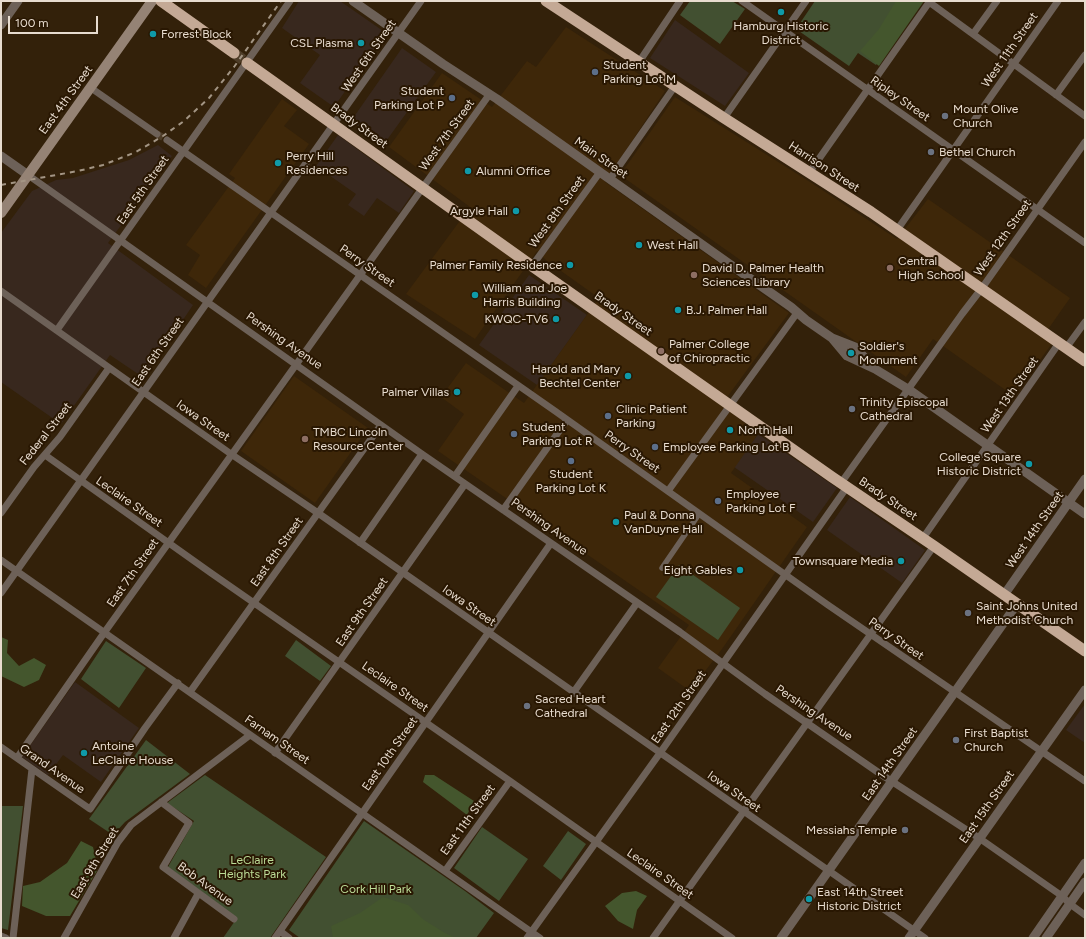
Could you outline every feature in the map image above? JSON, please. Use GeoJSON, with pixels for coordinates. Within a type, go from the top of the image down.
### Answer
{"type":"FeatureCollection","features":[{"type":"Feature","properties":{"kind":"highway"},"geometry":{"type":"LineString","coordinates":[[161,1],[234,53]]}},
{"type":"Feature","properties":{"kind":"highway","name":"Harrison Street"},"geometry":{"type":"LineString","coordinates":[[546,1],[897,230],[1085,361]]}},
{"type":"Feature","properties":{"kind":"highway","name":"Brady Street"},"geometry":{"type":"LineString","coordinates":[[247,63],[532,266],[844,485],[1085,651]]}},
{"type":"Feature","properties":{"kind":"main road","name":"East 4th Street"},"geometry":{"type":"LineString","coordinates":[[1,213],[152,1]]}},
{"type":"Feature","properties":{"kind":"street"},"geometry":{"type":"LineString","coordinates":[[1,25],[18,1]]}},
{"type":"Feature","properties":{"kind":"street","name":"East 5th Street"},"geometry":{"type":"LineString","coordinates":[[57,330],[290,1]]}},
{"type":"Feature","properties":{"kind":"street","name":"Main Street"},"geometry":{"type":"LineString","coordinates":[[353,1],[497,99],[791,307],[806,320],[832,338],[855,348],[875,368],[1085,514]]}},
{"type":"Feature","properties":{"kind":"street","name":"West 6th Street"},"geometry":{"type":"LineString","coordinates":[[334,124],[421,1]]}},
{"type":"Feature","properties":{"kind":"street"},"geometry":{"type":"LineString","coordinates":[[639,62],[680,1]]}},
{"type":"Feature","properties":{"kind":"street","name":"Ripley Street"},"geometry":{"type":"LineString","coordinates":[[742,1],[1085,243]]}},
{"type":"Feature","properties":{"kind":"street"},"geometry":{"type":"LineString","coordinates":[[724,118],[806,1]]}},
{"type":"Feature","properties":{"kind":"street"},"geometry":{"type":"LineString","coordinates":[[973,34],[997,1]]}},
{"type":"Feature","properties":{"kind":"street","name":"West 11th Street"},"geometry":{"type":"LineString","coordinates":[[897,230],[952,149],[1058,1]]}},
{"type":"Feature","properties":{"kind":"street"},"geometry":{"type":"LineString","coordinates":[[810,173],[929,2],[1085,116]]}},
{"type":"Feature","properties":{"kind":"street"},"geometry":{"type":"LineString","coordinates":[[1056,95],[1085,56]]}},
{"type":"Feature","properties":{"kind":"street"},"geometry":{"type":"LineString","coordinates":[[610,179],[675,86]]}},
{"type":"Feature","properties":{"kind":"street"},"geometry":{"type":"LineString","coordinates":[[90,88],[157,134]]}},
{"type":"Feature","properties":{"kind":"street","name":"West 7th Street"},"geometry":{"type":"LineString","coordinates":[[422,188],[489,95]]}},
{"type":"Feature","properties":{"kind":"street","name":"East 6th Street"},"geometry":{"type":"LineString","coordinates":[[1,593],[334,124]]}},
{"type":"Feature","properties":{"kind":"street","name":"Perry Street"},"geometry":{"type":"LineString","coordinates":[[167,140],[668,491],[785,575],[1085,781]]}},
{"type":"Feature","properties":{"kind":"street","name":"West 12th Street"},"geometry":{"type":"LineString","coordinates":[[844,485],[908,390],[1085,142]]}},
{"type":"Feature","properties":{"kind":"street","name":"Pershing Avenue"},"geometry":{"type":"LineString","coordinates":[[1,156],[422,454],[723,663],[764,694],[979,838],[1062,896],[1085,915]]}},
{"type":"Feature","properties":{"kind":"street","name":"West 8th Street"},"geometry":{"type":"LineString","coordinates":[[532,266],[600,172]]}},
{"type":"Feature","properties":{"kind":"street","name":"East 7th Street"},"geometry":{"type":"LineString","coordinates":[[17,758],[231,454],[422,188]]}},
{"type":"Feature","properties":{"kind":"street","name":"Iowa Street"},"geometry":{"type":"LineString","coordinates":[[1,291],[231,454],[318,513],[829,871],[912,934],[925,938]]}},
{"type":"Feature","properties":{"kind":"street"},"geometry":{"type":"LineString","coordinates":[[668,491],[797,313]]}},
{"type":"Feature","properties":{"kind":"street","name":"West 13th Street"},"geometry":{"type":"LineString","coordinates":[[923,538],[988,446],[1063,345],[1085,322]]}},
{"type":"Feature","properties":{"kind":"street","name":"Federal Street"},"geometry":{"type":"LineString","coordinates":[[1,513],[34,467],[60,437],[109,368]]}},
{"type":"Feature","properties":{"kind":"street"},"geometry":{"type":"LineString","coordinates":[[455,476],[518,386]]}},
{"type":"Feature","properties":{"kind":"street"},"geometry":{"type":"LineString","coordinates":[[503,510],[567,420]]}},
{"type":"Feature","properties":{"kind":"street","name":"East 8th Street"},"geometry":{"type":"LineString","coordinates":[[190,692],[381,425]]}},
{"type":"Feature","properties":{"kind":"street"},"geometry":{"type":"LineString","coordinates":[[360,543],[422,454]]}},
{"type":"Feature","properties":{"kind":"street","name":"Leclaire Street"},"geometry":{"type":"LineString","coordinates":[[45,455],[168,543],[255,602],[732,938]]}},
{"type":"Feature","properties":{"kind":"street","name":"West 14th Street"},"geometry":{"type":"LineString","coordinates":[[1004,595],[1085,479]]}},
{"type":"Feature","properties":{"kind":"street","name":"East 9th Street"},"geometry":{"type":"LineString","coordinates":[[275,753],[465,484]]}},
{"type":"Feature","properties":{"kind":"street","name":"East 12th Street"},"geometry":{"type":"LineString","coordinates":[[529,935],[660,753],[785,575],[844,485]]}},
{"type":"Feature","properties":{"kind":"street"},"geometry":{"type":"LineString","coordinates":[[662,568],[699,514]]}},
{"type":"Feature","properties":{"kind":"street","name":"East 10th Street"},"geometry":{"type":"LineString","coordinates":[[275,938],[551,544]]}},
{"type":"Feature","properties":{"kind":"street"},"geometry":{"type":"LineString","coordinates":[[653,938],[934,546]]}},
{"type":"Feature","properties":{"kind":"street","name":"Farnam Street"},"geometry":{"type":"LineString","coordinates":[[1,560],[445,871],[529,935],[540,938]]}},
{"type":"Feature","properties":{"kind":"street"},"geometry":{"type":"LineString","coordinates":[[573,693],[637,603]]}},
{"type":"Feature","properties":{"kind":"street","name":"East 14th Street"},"geometry":{"type":"LineString","coordinates":[[781,938],[1017,604]]}},
{"type":"Feature","properties":{"kind":"street","name":"Grand Avenue"},"geometry":{"type":"LineString","coordinates":[[1,747],[90,809],[145,728],[178,683]]}},
{"type":"Feature","properties":{"kind":"street","name":"East 15th Street"},"geometry":{"type":"LineString","coordinates":[[912,934],[1085,690]]}},
{"type":"Feature","properties":{"kind":"street","name":"East 9th Street"},"geometry":{"type":"LineString","coordinates":[[64,938],[118,842],[131,825],[250,735]]}},
{"type":"Feature","properties":{"kind":"street"},"geometry":{"type":"LineString","coordinates":[[12,938],[32,769]]}},
{"type":"Feature","properties":{"kind":"street","name":"East 11th Street"},"geometry":{"type":"LineString","coordinates":[[445,871],[510,781]]}},
{"type":"Feature","properties":{"kind":"street","name":"Bob Avenue"},"geometry":{"type":"LineString","coordinates":[[161,802],[189,824],[163,867],[234,919]]}},
{"type":"Feature","properties":{"kind":"street"},"geometry":{"type":"LineString","coordinates":[[1032,938],[1085,863]]}},
{"type":"Feature","properties":{"kind":"street"},"geometry":{"type":"LineString","coordinates":[[1046,938],[1085,882]]}},
{"type":"Feature","properties":{"kind":"street"},"geometry":{"type":"LineString","coordinates":[[174,938],[198,894]]}},
{"type":"Feature","properties":{"kind":"street"},"geometry":{"type":"LineString","coordinates":[[280,931],[289,938]]}},
{"type":"Feature","properties":{"kind":"street"},"geometry":{"type":"LineString","coordinates":[[1,936],[6,938]]}},
{"type":"Feature","properties":{"kind":"shaded area"},"geometry":{"type":"Polygon","coordinates":[[[299,1],[340,1],[386,33],[334,107],[300,83],[320,55],[282,28],[299,1]]]}},
{"type":"Feature","properties":{"kind":"shaded area"},"geometry":{"type":"Polygon","coordinates":[[[675,20],[749,73],[725,106],[650,58],[675,20]]]}},
{"type":"Feature","properties":{"kind":"shaded area","name":"Palmer College of Chiropractic"},"geometry":{"type":"Polygon","coordinates":[[[566,27],[665,91],[605,182],[789,313],[722,404],[758,434],[731,473],[807,527],[722,649],[690,691],[658,668],[689,625],[438,451],[464,414],[441,397],[466,363],[524,403],[599,298],[547,261],[537,251],[475,339],[406,294],[470,207],[389,147],[442,73],[492,107],[527,61],[536,67],[566,27]]]}},
{"type":"Feature","properties":{"kind":"shaded area"},"geometry":{"type":"Polygon","coordinates":[[[402,48],[436,72],[384,144],[351,121],[402,48]]]}},
{"type":"Feature","properties":{"kind":"shaded area","name":"Central High School"},"geometry":{"type":"Polygon","coordinates":[[[675,97],[897,239],[928,199],[1070,298],[1044,335],[1053,342],[1014,396],[933,339],[906,377],[620,175],[675,97]]]}},
{"type":"Feature","properties":{"kind":"shaded area"},"geometry":{"type":"Polygon","coordinates":[[[282,99],[297,110],[284,126],[309,144],[206,288],[188,275],[200,255],[186,245],[235,178],[229,174],[282,99]]]}},
{"type":"Feature","properties":{"kind":"shaded area"},"geometry":{"type":"Polygon","coordinates":[[[338,135],[414,191],[399,213],[377,198],[364,216],[348,205],[356,194],[316,166],[338,135]]]}},
{"type":"Feature","properties":{"kind":"shaded area"},"geometry":{"type":"Polygon","coordinates":[[[158,145],[172,156],[108,243],[193,305],[144,378],[110,355],[61,424],[1,382],[1,233],[32,191],[56,180],[73,178],[129,160],[158,145]]]}},
{"type":"Feature","properties":{"kind":"shaded area"},"geometry":{"type":"Polygon","coordinates":[[[529,275],[587,315],[537,385],[479,345],[529,275]]]}},
{"type":"Feature","properties":{"kind":"shaded area","name":"TMBC Lincoln Resource Center"},"geometry":{"type":"Polygon","coordinates":[[[294,376],[368,428],[315,503],[241,451],[294,376]]]}},
{"type":"Feature","properties":{"kind":"shaded area"},"geometry":{"type":"Polygon","coordinates":[[[758,434],[837,488],[813,522],[734,467],[758,434]]]}},
{"type":"Feature","properties":{"kind":"shaded area"},"geometry":{"type":"Polygon","coordinates":[[[850,497],[925,550],[902,583],[827,530],[850,497]]]}},
{"type":"Feature","properties":{"kind":"shaded area"},"geometry":{"type":"Polygon","coordinates":[[[75,682],[139,728],[101,782],[63,755],[48,775],[22,757],[75,682]]]}},
{"type":"Feature","properties":{"kind":"shaded area"},"geometry":{"type":"Polygon","coordinates":[[[1085,704],[1085,743],[1066,730],[1085,704]]]}},
{"type":"Feature","properties":{"kind":"green space"},"geometry":{"type":"Polygon","coordinates":[[[690,1],[732,1],[745,9],[720,44],[680,15],[690,1]]]}},
{"type":"Feature","properties":{"kind":"green space"},"geometry":{"type":"Polygon","coordinates":[[[815,1],[921,1],[876,65],[858,53],[849,66],[796,29],[815,1]]]}},
{"type":"Feature","properties":{"kind":"green space"},"geometry":{"type":"Polygon","coordinates":[[[896,1],[924,1],[879,66],[860,51],[879,29],[896,1]]]}},
{"type":"Feature","properties":{"kind":"green space"},"geometry":{"type":"Polygon","coordinates":[[[679,565],[740,608],[718,640],[656,597],[679,565]]]}},
{"type":"Feature","properties":{"kind":"green space"},"geometry":{"type":"Polygon","coordinates":[[[1,637],[8,640],[7,653],[19,666],[34,658],[46,665],[39,680],[24,687],[1,676],[1,637]]]}},
{"type":"Feature","properties":{"kind":"green space"},"geometry":{"type":"Polygon","coordinates":[[[296,640],[331,666],[320,681],[285,656],[296,640]]]}},
{"type":"Feature","properties":{"kind":"green space"},"geometry":{"type":"Polygon","coordinates":[[[106,641],[146,668],[119,708],[81,679],[106,641]]]}},
{"type":"Feature","properties":{"kind":"green space"},"geometry":{"type":"Polygon","coordinates":[[[146,740],[190,774],[125,822],[113,835],[89,819],[146,740]]]}},
{"type":"Feature","properties":{"kind":"green space","name":"LeClaire Heights Park"},"geometry":{"type":"Polygon","coordinates":[[[205,775],[326,857],[270,938],[223,938],[237,918],[168,867],[194,821],[167,803],[205,775]]]}},
{"type":"Feature","properties":{"kind":"green space"},"geometry":{"type":"Polygon","coordinates":[[[425,775],[434,775],[474,801],[467,815],[423,782],[425,775]]]}},
{"type":"Feature","properties":{"kind":"green space"},"geometry":{"type":"Polygon","coordinates":[[[1,806],[23,806],[8,930],[1,928],[1,806]]]}},
{"type":"Feature","properties":{"kind":"green space","name":"Cork Hill Park"},"geometry":{"type":"Polygon","coordinates":[[[364,821],[465,891],[494,913],[476,938],[300,938],[289,930],[364,821]]]}},
{"type":"Feature","properties":{"kind":"green space"},"geometry":{"type":"Polygon","coordinates":[[[482,827],[528,859],[499,901],[454,868],[482,827]]]}},
{"type":"Feature","properties":{"kind":"green space"},"geometry":{"type":"Polygon","coordinates":[[[568,831],[586,844],[561,880],[543,866],[568,831]]]}},
{"type":"Feature","properties":{"kind":"green space"},"geometry":{"type":"Polygon","coordinates":[[[81,841],[93,847],[98,869],[70,916],[46,916],[22,906],[23,886],[40,882],[67,863],[81,841]]]}},
{"type":"Feature","properties":{"kind":"green space"},"geometry":{"type":"Polygon","coordinates":[[[636,891],[647,896],[637,910],[633,929],[618,921],[605,906],[622,893],[636,891]]]}},
{"type":"Feature","properties":{"kind":"green space"},"geometry":{"type":"Polygon","coordinates":[[[383,897],[408,905],[424,920],[456,938],[333,938],[331,926],[360,913],[383,897]]]}},
{"type":"Feature","properties":{"kind":"tunnel"},"geometry":{"type":"LineString","coordinates":[[234,53],[247,63]]}},
{"type":"Feature","properties":{"kind":"tunnel"},"geometry":{"type":"LineString","coordinates":[[157,134],[167,140]]}},
{"type":"Feature","properties":{"kind":"railway"},"geometry":{"type":"LineString","coordinates":[[1,185],[103,165],[136,152],[163,136],[184,121],[209,98],[234,67],[281,1]]}},
{"type":"Feature","properties":{"kind":"place","name":"Hamburg Historic District"},"geometry":{"type":"Point","coordinates":[781,12]}},
{"type":"Feature","properties":{"kind":"place","name":"Forrest Block"},"geometry":{"type":"Point","coordinates":[153,34]}},
{"type":"Feature","properties":{"kind":"place","name":"CSL Plasma"},"geometry":{"type":"Point","coordinates":[361,43]}},
{"type":"Feature","properties":{"kind":"place","name":"Student Parking Lot M"},"geometry":{"type":"Point","coordinates":[595,72]}},
{"type":"Feature","properties":{"kind":"place","name":"Student Parking Lot P"},"geometry":{"type":"Point","coordinates":[452,98]}},
{"type":"Feature","properties":{"kind":"place","name":"Mount Olive Church"},"geometry":{"type":"Point","coordinates":[945,116]}},
{"type":"Feature","properties":{"kind":"place","name":"Bethel Church"},"geometry":{"type":"Point","coordinates":[931,152]}},
{"type":"Feature","properties":{"kind":"place","name":"Perry Hill Residences"},"geometry":{"type":"Point","coordinates":[278,163]}},
{"type":"Feature","properties":{"kind":"place","name":"Alumni Office"},"geometry":{"type":"Point","coordinates":[468,171]}},
{"type":"Feature","properties":{"kind":"place","name":"Argyle Hall"},"geometry":{"type":"Point","coordinates":[516,211]}},
{"type":"Feature","properties":{"kind":"place","name":"West Hall"},"geometry":{"type":"Point","coordinates":[639,245]}},
{"type":"Feature","properties":{"kind":"place","name":"Palmer Family Residence"},"geometry":{"type":"Point","coordinates":[570,265]}},
{"type":"Feature","properties":{"kind":"place","name":"Central High School"},"geometry":{"type":"Point","coordinates":[890,268]}},
{"type":"Feature","properties":{"kind":"place","name":"David D. Palmer Health Sciences Library"},"geometry":{"type":"Point","coordinates":[694,275]}},
{"type":"Feature","properties":{"kind":"place","name":"William and Joe Harris Building"},"geometry":{"type":"Point","coordinates":[475,295]}},
{"type":"Feature","properties":{"kind":"place","name":"B.J. Palmer Hall"},"geometry":{"type":"Point","coordinates":[678,310]}},
{"type":"Feature","properties":{"kind":"place","name":"KWQC-TV6"},"geometry":{"type":"Point","coordinates":[556,319]}},
{"type":"Feature","properties":{"kind":"place","name":"Palmer College of Chiropractic"},"geometry":{"type":"Point","coordinates":[661,351]}},
{"type":"Feature","properties":{"kind":"place","name":"Soldier's Monument"},"geometry":{"type":"Point","coordinates":[851,353]}},
{"type":"Feature","properties":{"kind":"place","name":"Harold and Mary Bechtel Center"},"geometry":{"type":"Point","coordinates":[628,376]}},
{"type":"Feature","properties":{"kind":"place","name":"Palmer Villas"},"geometry":{"type":"Point","coordinates":[457,392]}},
{"type":"Feature","properties":{"kind":"place","name":"Trinity Episcopal Cathedral"},"geometry":{"type":"Point","coordinates":[852,409]}},
{"type":"Feature","properties":{"kind":"place","name":"Clinic Patient Parking"},"geometry":{"type":"Point","coordinates":[608,416]}},
{"type":"Feature","properties":{"kind":"place","name":"North Hall"},"geometry":{"type":"Point","coordinates":[730,430]}},
{"type":"Feature","properties":{"kind":"place","name":"Student Parking Lot R"},"geometry":{"type":"Point","coordinates":[514,434]}},
{"type":"Feature","properties":{"kind":"place","name":"TMBC Lincoln Resource Center"},"geometry":{"type":"Point","coordinates":[305,439]}},
{"type":"Feature","properties":{"kind":"place","name":"Employee Parking Lot B"},"geometry":{"type":"Point","coordinates":[655,447]}},
{"type":"Feature","properties":{"kind":"place","name":"Student Parking Lot K"},"geometry":{"type":"Point","coordinates":[571,461]}},
{"type":"Feature","properties":{"kind":"place","name":"College Square Historic District"},"geometry":{"type":"Point","coordinates":[1029,464]}},
{"type":"Feature","properties":{"kind":"place","name":"Employee Parking Lot F"},"geometry":{"type":"Point","coordinates":[718,501]}},
{"type":"Feature","properties":{"kind":"place","name":"Paul & Donna VanDuyne Hall"},"geometry":{"type":"Point","coordinates":[616,522]}},
{"type":"Feature","properties":{"kind":"place","name":"Townsquare Media"},"geometry":{"type":"Point","coordinates":[901,561]}},
{"type":"Feature","properties":{"kind":"place","name":"Eight Gables"},"geometry":{"type":"Point","coordinates":[740,570]}},
{"type":"Feature","properties":{"kind":"place","name":"Saint Johns United Methodist Church"},"geometry":{"type":"Point","coordinates":[968,613]}},
{"type":"Feature","properties":{"kind":"place","name":"Sacred Heart Cathedral"},"geometry":{"type":"Point","coordinates":[527,706]}},
{"type":"Feature","properties":{"kind":"place","name":"First Baptist Church"},"geometry":{"type":"Point","coordinates":[956,740]}},
{"type":"Feature","properties":{"kind":"place","name":"Antoine LeClaire House"},"geometry":{"type":"Point","coordinates":[84,753]}},
{"type":"Feature","properties":{"kind":"place","name":"Messiahs Temple"},"geometry":{"type":"Point","coordinates":[905,830]}},
{"type":"Feature","properties":{"kind":"place","name":"East 14th Street Historic District"},"geometry":{"type":"Point","coordinates":[809,899]}}]}
